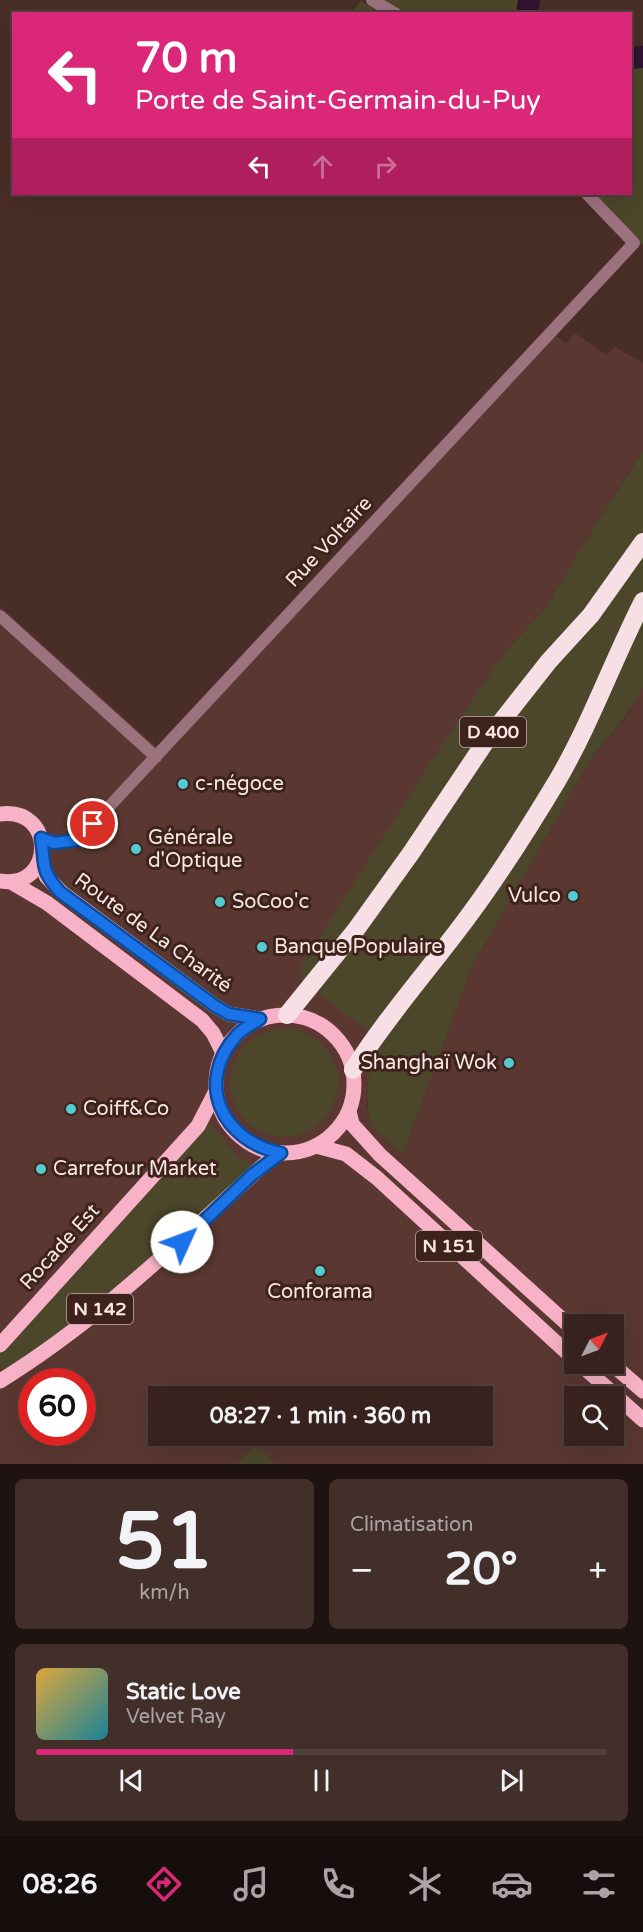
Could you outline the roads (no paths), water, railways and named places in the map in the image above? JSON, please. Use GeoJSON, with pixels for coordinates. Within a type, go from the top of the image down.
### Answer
{"type":"FeatureCollection","features":[{"type":"Feature","properties":{"kind":"highway","name":"D 400"},"geometry":{"type":"LineString","coordinates":[[287,1015],[374,905],[486,741],[549,661],[591,615],[643,542]]}},
{"type":"Feature","properties":{"kind":"highway"},"geometry":{"type":"LineString","coordinates":[[353,1070],[375,1037],[471,913],[557,780],[595,710],[625,635],[643,601]]}},
{"type":"Feature","properties":{"kind":"main road"},"geometry":{"type":"LineString","coordinates":[[0,814],[21,816],[34,825],[41,838],[41,856],[28,875],[6,882]]}},
{"type":"Feature","properties":{"kind":"main road","name":"Route de La Charité"},"geometry":{"type":"LineString","coordinates":[[41,856],[46,876],[60,892],[84,910],[215,1006],[229,1014],[260,1019]]}},
{"type":"Feature","properties":{"kind":"main road","name":"Route de La Charité"},"geometry":{"type":"LineString","coordinates":[[6,882],[47,903],[201,1020],[213,1033],[223,1053]]}},
{"type":"Feature","properties":{"kind":"main road"},"geometry":{"type":"LineString","coordinates":[[287,1015],[310,1019],[330,1031],[345,1048],[353,1070],[354,1091],[349,1111],[336,1131],[316,1146],[299,1152],[281,1153],[262,1149],[245,1140],[231,1127],[221,1110],[216,1091],[217,1071],[223,1053],[238,1032],[260,1019],[287,1015]]}},
{"type":"Feature","properties":{"kind":"main road","name":"Rocade Est"},"geometry":{"type":"LineString","coordinates":[[0,1345],[198,1126],[216,1091]]}},
{"type":"Feature","properties":{"kind":"main road","name":"N 151"},"geometry":{"type":"LineString","coordinates":[[349,1111],[352,1124],[380,1155],[564,1321]]}},
{"type":"Feature","properties":{"kind":"main road","name":"N 151"},"geometry":{"type":"LineString","coordinates":[[316,1146],[346,1154],[376,1178],[564,1350]]}},
{"type":"Feature","properties":{"kind":"main road","name":"N 142"},"geometry":{"type":"LineString","coordinates":[[0,1381],[44,1354],[155,1265],[260,1168],[281,1153]]}},
{"type":"Feature","properties":{"kind":"main road"},"geometry":{"type":"LineString","coordinates":[[591,1374],[643,1420]]}},
{"type":"Feature","properties":{"kind":"main road"},"geometry":{"type":"LineString","coordinates":[[623,1374],[643,1391]]}},
{"type":"Feature","properties":{"kind":"street"},"geometry":{"type":"LineString","coordinates":[[372,0],[393,12]]}},
{"type":"Feature","properties":{"kind":"street","name":"Rue Voltaire"},"geometry":{"type":"LineString","coordinates":[[41,838],[54,843],[78,840],[634,243],[588,195]]}},
{"type":"Feature","properties":{"kind":"street"},"geometry":{"type":"LineString","coordinates":[[0,616],[156,757]]}},
{"type":"Feature","properties":{"kind":"waterway"},"geometry":{"type":"LineString","coordinates":[[527,12],[529,0]]}},
{"type":"Feature","properties":{"kind":"waterway"},"geometry":{"type":"LineString","coordinates":[[632,58],[643,57]]}},
{"type":"Feature","properties":{"kind":"place","name":"c-négoce"},"geometry":{"type":"Point","coordinates":[183,784]}},
{"type":"Feature","properties":{"kind":"place","name":"Générale d'Optique"},"geometry":{"type":"Point","coordinates":[136,849]}},
{"type":"Feature","properties":{"kind":"place","name":"Vulco"},"geometry":{"type":"Point","coordinates":[573,896]}},
{"type":"Feature","properties":{"kind":"place","name":"SoCoo'c"},"geometry":{"type":"Point","coordinates":[220,902]}},
{"type":"Feature","properties":{"kind":"place","name":"Banque Populaire"},"geometry":{"type":"Point","coordinates":[262,947]}},
{"type":"Feature","properties":{"kind":"place","name":"Shanghaï Wok"},"geometry":{"type":"Point","coordinates":[509,1063]}},
{"type":"Feature","properties":{"kind":"place","name":"Coiff&Co"},"geometry":{"type":"Point","coordinates":[71,1109]}},
{"type":"Feature","properties":{"kind":"place","name":"Carrefour Market"},"geometry":{"type":"Point","coordinates":[41,1169]}},
{"type":"Feature","properties":{"kind":"place","name":"Conforama"},"geometry":{"type":"Point","coordinates":[320,1271]}}]}
